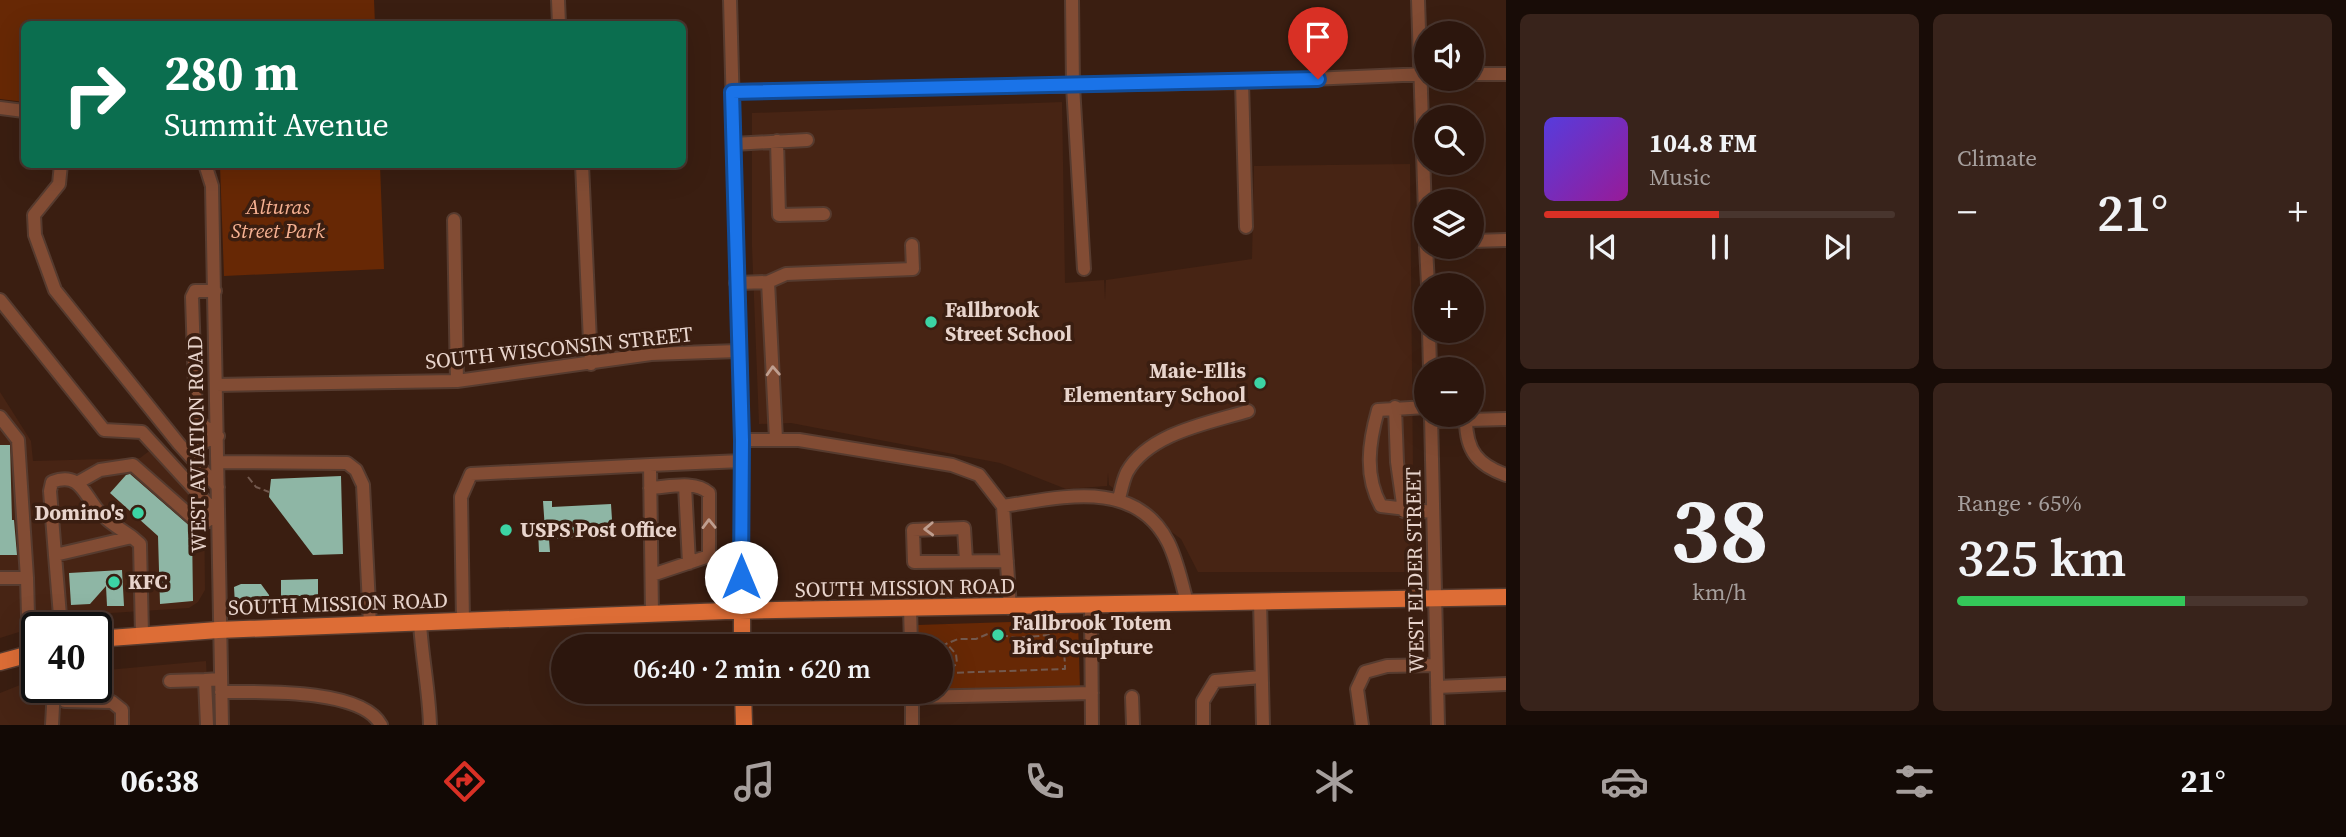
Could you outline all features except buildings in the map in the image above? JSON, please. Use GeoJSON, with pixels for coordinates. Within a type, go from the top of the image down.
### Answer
{"type":"FeatureCollection","features":[{"type":"Feature","properties":{"kind":"main road","name":"SOUTH MISSION ROAD"},"geometry":{"type":"LineString","coordinates":[[112,638],[218,630],[742,611],[1091,607],[1506,597]]}},
{"type":"Feature","properties":{"kind":"main road"},"geometry":{"type":"LineString","coordinates":[[742,611],[742,634]]}},
{"type":"Feature","properties":{"kind":"main road"},"geometry":{"type":"LineString","coordinates":[[0,662],[21,656]]}},
{"type":"Feature","properties":{"kind":"main road"},"geometry":{"type":"LineString","coordinates":[[743,704],[744,725]]}},
{"type":"Feature","properties":{"kind":"street"},"geometry":{"type":"LineString","coordinates":[[558,0],[559,21]]}},
{"type":"Feature","properties":{"kind":"street"},"geometry":{"type":"LineString","coordinates":[[730,0],[742,440],[742,611]]}},
{"type":"Feature","properties":{"kind":"street"},"geometry":{"type":"LineString","coordinates":[[1072,0],[1073,86],[1084,269]]}},
{"type":"Feature","properties":{"kind":"street"},"geometry":{"type":"LineString","coordinates":[[1419,0],[1420,21]]}},
{"type":"Feature","properties":{"kind":"street"},"geometry":{"type":"LineString","coordinates":[[732,92],[1242,82],[1414,74]]}},
{"type":"Feature","properties":{"kind":"street"},"geometry":{"type":"LineString","coordinates":[[1484,74],[1506,74]]}},
{"type":"Feature","properties":{"kind":"street"},"geometry":{"type":"LineString","coordinates":[[1242,82],[1246,227]]}},
{"type":"Feature","properties":{"kind":"street"},"geometry":{"type":"LineString","coordinates":[[1423,91],[1425,189]]}},
{"type":"Feature","properties":{"kind":"street"},"geometry":{"type":"LineString","coordinates":[[0,108],[21,110]]}},
{"type":"Feature","properties":{"kind":"street"},"geometry":{"type":"LineString","coordinates":[[733,144],[807,140]]}},
{"type":"Feature","properties":{"kind":"street"},"geometry":{"type":"LineString","coordinates":[[777,141],[779,215],[824,214]]}},
{"type":"Feature","properties":{"kind":"street"},"geometry":{"type":"LineString","coordinates":[[61,168],[59,184],[34,215],[35,234],[55,290],[218,487]]}},
{"type":"Feature","properties":{"kind":"street","name":"WEST AVIATION ROAD"},"geometry":{"type":"LineString","coordinates":[[206,168],[212,186],[215,291],[218,630],[222,725]]}},
{"type":"Feature","properties":{"kind":"street"},"geometry":{"type":"LineString","coordinates":[[582,168],[591,364]]}},
{"type":"Feature","properties":{"kind":"street"},"geometry":{"type":"LineString","coordinates":[[454,220],[457,380]]}},
{"type":"Feature","properties":{"kind":"street"},"geometry":{"type":"LineString","coordinates":[[1484,241],[1506,240]]}},
{"type":"Feature","properties":{"kind":"street"},"geometry":{"type":"LineString","coordinates":[[736,282],[768,282],[786,274],[913,270],[912,245]]}},
{"type":"Feature","properties":{"kind":"street"},"geometry":{"type":"LineString","coordinates":[[768,282],[776,439]]}},
{"type":"Feature","properties":{"kind":"street"},"geometry":{"type":"LineString","coordinates":[[215,291],[195,291],[192,298],[196,416],[200,423],[218,436]]}},
{"type":"Feature","properties":{"kind":"street"},"geometry":{"type":"LineString","coordinates":[[0,300],[104,430],[142,432],[217,514],[201,525],[134,465],[100,470],[77,482]]}},
{"type":"Feature","properties":{"kind":"street","name":"SOUTH WISCONSIN STREET"},"geometry":{"type":"LineString","coordinates":[[216,385],[457,380],[651,354],[738,351]]}},
{"type":"Feature","properties":{"kind":"street"},"geometry":{"type":"LineString","coordinates":[[1395,407],[1397,462],[1404,511]]}},
{"type":"Feature","properties":{"kind":"street"},"geometry":{"type":"LineString","coordinates":[[1414,407],[1378,410],[1370,438],[1372,491],[1381,506],[1404,511],[1432,512]]}},
{"type":"Feature","properties":{"kind":"street"},"geometry":{"type":"LineString","coordinates":[[1119,499],[1127,472],[1145,451],[1205,424],[1248,411]]}},
{"type":"Feature","properties":{"kind":"street"},"geometry":{"type":"LineString","coordinates":[[0,417],[18,440],[30,612]]}},
{"type":"Feature","properties":{"kind":"street"},"geometry":{"type":"LineString","coordinates":[[1484,420],[1506,419]]}},
{"type":"Feature","properties":{"kind":"street","name":"WEST ELDER STREET"},"geometry":{"type":"LineString","coordinates":[[1432,427],[1438,725]]}},
{"type":"Feature","properties":{"kind":"street"},"geometry":{"type":"LineString","coordinates":[[1466,427],[1466,436],[1474,457],[1486,468],[1506,475]]}},
{"type":"Feature","properties":{"kind":"street"},"geometry":{"type":"LineString","coordinates":[[189,454],[204,442],[218,436]]}},
{"type":"Feature","properties":{"kind":"street"},"geometry":{"type":"LineString","coordinates":[[742,440],[799,440],[953,466],[979,475],[1003,506],[1010,608]]}},
{"type":"Feature","properties":{"kind":"street"},"geometry":{"type":"LineString","coordinates":[[463,621],[461,497],[471,474],[742,461]]}},
{"type":"Feature","properties":{"kind":"street"},"geometry":{"type":"LineString","coordinates":[[218,462],[347,463],[356,470],[363,485],[370,625]]}},
{"type":"Feature","properties":{"kind":"street"},"geometry":{"type":"LineString","coordinates":[[650,465],[652,614]]}},
{"type":"Feature","properties":{"kind":"street"},"geometry":{"type":"LineString","coordinates":[[60,612],[50,519],[52,482],[69,479],[77,482],[111,523],[141,544],[142,635]]}},
{"type":"Feature","properties":{"kind":"street"},"geometry":{"type":"LineString","coordinates":[[685,486],[689,563]]}},
{"type":"Feature","properties":{"kind":"street"},"geometry":{"type":"LineString","coordinates":[[650,488],[702,486],[709,493],[709,556],[652,575]]}},
{"type":"Feature","properties":{"kind":"street"},"geometry":{"type":"LineString","coordinates":[[1003,506],[1083,495],[1119,499],[1148,517],[1167,540],[1187,603]]}},
{"type":"Feature","properties":{"kind":"street"},"geometry":{"type":"LineString","coordinates":[[966,561],[964,528],[913,530],[914,562],[1007,561]]}},
{"type":"Feature","properties":{"kind":"street"},"geometry":{"type":"LineString","coordinates":[[55,555],[132,537]]}},
{"type":"Feature","properties":{"kind":"street"},"geometry":{"type":"LineString","coordinates":[[0,578],[27,578]]}},
{"type":"Feature","properties":{"kind":"street"},"geometry":{"type":"LineString","coordinates":[[1260,601],[1262,725]]}},
{"type":"Feature","properties":{"kind":"street"},"geometry":{"type":"LineString","coordinates":[[911,607],[911,634]]}},
{"type":"Feature","properties":{"kind":"street"},"geometry":{"type":"LineString","coordinates":[[1091,607],[1093,725]]}},
{"type":"Feature","properties":{"kind":"street"},"geometry":{"type":"LineString","coordinates":[[421,623],[423,664],[429,687],[430,725]]}},
{"type":"Feature","properties":{"kind":"street"},"geometry":{"type":"LineString","coordinates":[[1363,725],[1357,690],[1365,672],[1387,666],[1436,665]]}},
{"type":"Feature","properties":{"kind":"street"},"geometry":{"type":"LineString","coordinates":[[1203,725],[1203,701],[1215,681],[1261,677]]}},
{"type":"Feature","properties":{"kind":"street"},"geometry":{"type":"LineString","coordinates":[[205,680],[207,725]]}},
{"type":"Feature","properties":{"kind":"street"},"geometry":{"type":"LineString","coordinates":[[170,681],[205,680],[220,686],[307,693],[369,710],[381,725]]}},
{"type":"Feature","properties":{"kind":"street"},"geometry":{"type":"LineString","coordinates":[[1437,687],[1506,684]]}},
{"type":"Feature","properties":{"kind":"street"},"geometry":{"type":"LineString","coordinates":[[953,694],[1092,693]]}},
{"type":"Feature","properties":{"kind":"street"},"geometry":{"type":"LineString","coordinates":[[1132,697],[1133,725]]}},
{"type":"Feature","properties":{"kind":"street"},"geometry":{"type":"LineString","coordinates":[[112,702],[122,710],[122,725]]}},
{"type":"Feature","properties":{"kind":"street"},"geometry":{"type":"LineString","coordinates":[[52,725],[54,703]]}},
{"type":"Feature","properties":{"kind":"street"},"geometry":{"type":"LineString","coordinates":[[912,704],[912,725]]}},
{"type":"Feature","properties":{"kind":"path"},"geometry":{"type":"LineString","coordinates":[[248,477],[256,487],[269,492]]}},
{"type":"Feature","properties":{"kind":"path"},"geometry":{"type":"LineString","coordinates":[[953,641],[976,639],[990,633],[1017,638],[1049,635],[1061,643],[1065,652],[1065,669],[953,673]]}},
{"type":"Feature","properties":{"kind":"path"},"geometry":{"type":"LineString","coordinates":[[953,651],[957,663],[953,669]]}},
{"type":"Feature","properties":{"kind":"shaded area"},"geometry":{"type":"Polygon","coordinates":[[[1062,102],[1065,283],[1104,280],[1105,300],[1106,280],[1252,259],[1254,166],[1410,164],[1414,572],[1198,572],[1181,539],[1109,485],[1108,473],[1107,486],[1066,489],[1000,463],[791,423],[759,424],[752,247],[752,113],[1062,102]]]}},
{"type":"Feature","properties":{"kind":"shaded area"},"geometry":{"type":"Polygon","coordinates":[[[0,392],[31,441],[33,461],[140,458],[161,442],[204,493],[205,590],[198,602],[189,608],[112,613],[21,612],[21,631],[0,638],[0,392]]]}},
{"type":"Feature","properties":{"kind":"shaded area"},"geometry":{"type":"Polygon","coordinates":[[[206,661],[209,725],[0,725],[0,693],[21,685],[21,703],[112,703],[112,670],[206,661]]]}},
{"type":"Feature","properties":{"kind":"green space"},"geometry":{"type":"Polygon","coordinates":[[[0,0],[374,0],[375,21],[21,21],[21,102],[0,99],[0,0]]]}},
{"type":"Feature","properties":{"kind":"green space","name":"Alturas Street Park"},"geometry":{"type":"Polygon","coordinates":[[[220,168],[380,168],[384,269],[224,276],[220,168]]]}},
{"type":"Feature","properties":{"kind":"green space"},"geometry":{"type":"Polygon","coordinates":[[[1078,620],[1080,690],[953,691],[953,634],[917,634],[917,625],[1078,620]]]}},
{"type":"Feature","properties":{"kind":"place","name":"Fallbrook Street School"},"geometry":{"type":"Point","coordinates":[931,322]}},
{"type":"Feature","properties":{"kind":"place","name":"Maie-Ellis Elementary School"},"geometry":{"type":"Point","coordinates":[1260,383]}},
{"type":"Feature","properties":{"kind":"place","name":"Domino's"},"geometry":{"type":"Point","coordinates":[138,513]}},
{"type":"Feature","properties":{"kind":"place","name":"USPS Post Office"},"geometry":{"type":"Point","coordinates":[506,530]}},
{"type":"Feature","properties":{"kind":"place","name":"KFC"},"geometry":{"type":"Point","coordinates":[114,582]}},
{"type":"Feature","properties":{"kind":"place","name":"Fallbrook Totem Bird Sculpture"},"geometry":{"type":"Point","coordinates":[998,635]}},
{"type":"Feature","properties":{"kind":"route"},"geometry":{"type":"LineString","coordinates":[[741,577],[742,440],[732,92],[1318,79]]}}]}
